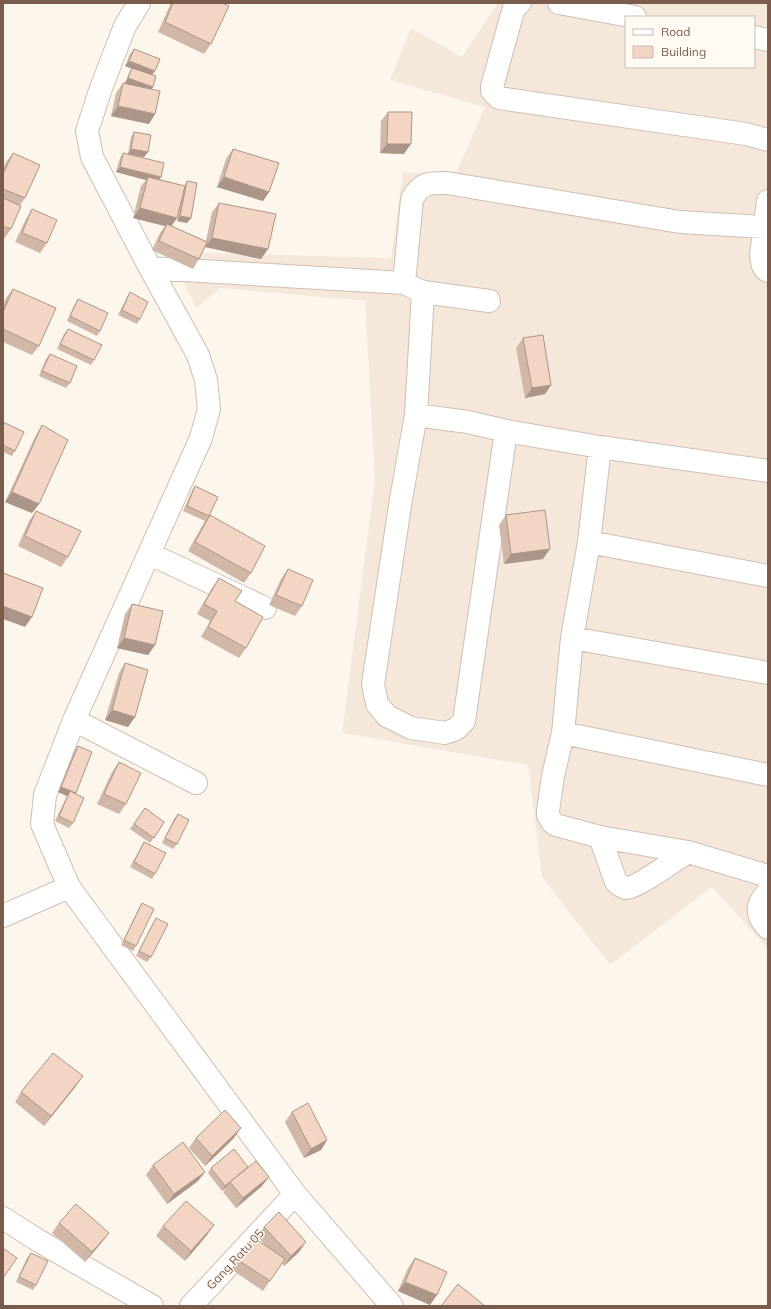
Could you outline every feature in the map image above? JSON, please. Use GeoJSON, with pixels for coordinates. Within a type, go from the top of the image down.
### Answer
{"type":"FeatureCollection","features":[{"type":"Feature","properties":{"kind":"street"},"geometry":{"type":"LineString","coordinates":[[139,3],[125,26],[101,88],[87,131],[92,157],[150,268],[198,355],[206,380],[209,409],[201,438],[74,720],[45,795],[42,824],[69,887],[295,1194],[392,1306]]}},
{"type":"Feature","properties":{"kind":"street"},"geometry":{"type":"LineString","coordinates":[[520,3],[514,8],[492,87],[492,91],[499,98],[746,134],[768,140]]}},
{"type":"Feature","properties":{"kind":"street"},"geometry":{"type":"LineString","coordinates":[[559,3],[630,16]]}},
{"type":"Feature","properties":{"kind":"street"},"geometry":{"type":"LineString","coordinates":[[755,37],[768,40]]}},
{"type":"Feature","properties":{"kind":"street"},"geometry":{"type":"LineString","coordinates":[[506,431],[464,721],[456,729],[445,733],[411,728],[387,716],[377,704],[373,684],[401,499],[416,415],[412,199],[418,189],[430,184],[447,184],[680,222],[765,227]]}},
{"type":"Feature","properties":{"kind":"street"},"geometry":{"type":"LineString","coordinates":[[768,201],[761,255],[762,264],[768,271]]}},
{"type":"Feature","properties":{"kind":"street"},"geometry":{"type":"LineString","coordinates":[[150,268],[414,288],[489,301]]}},
{"type":"Feature","properties":{"kind":"street"},"geometry":{"type":"LineString","coordinates":[[416,415],[468,422],[506,431],[600,447],[768,471]]}},
{"type":"Feature","properties":{"kind":"street"},"geometry":{"type":"LineString","coordinates":[[600,447],[589,542],[572,638],[563,733],[553,776],[548,815],[552,822],[556,825],[600,837],[688,852],[768,876]]}},
{"type":"Feature","properties":{"kind":"street"},"geometry":{"type":"LineString","coordinates":[[589,542],[768,576]]}},
{"type":"Feature","properties":{"kind":"street"},"geometry":{"type":"LineString","coordinates":[[150,554],[265,608]]}},
{"type":"Feature","properties":{"kind":"street"},"geometry":{"type":"LineString","coordinates":[[572,638],[768,674]]}},
{"type":"Feature","properties":{"kind":"street"},"geometry":{"type":"LineString","coordinates":[[74,720],[196,783]]}},
{"type":"Feature","properties":{"kind":"street"},"geometry":{"type":"LineString","coordinates":[[563,733],[768,775]]}},
{"type":"Feature","properties":{"kind":"street"},"geometry":{"type":"LineString","coordinates":[[600,837],[616,882],[627,888],[638,884],[688,852]]}},
{"type":"Feature","properties":{"kind":"street"},"geometry":{"type":"LineString","coordinates":[[3,916],[69,887]]}},
{"type":"Feature","properties":{"kind":"street"},"geometry":{"type":"LineString","coordinates":[[768,892],[760,904],[758,911],[761,921],[768,928]]}},
{"type":"Feature","properties":{"kind":"street","name":"Gang Ratu 05"},"geometry":{"type":"LineString","coordinates":[[191,1306],[295,1194]]}},
{"type":"Feature","properties":{"kind":"street"},"geometry":{"type":"LineString","coordinates":[[3,1218],[39,1241],[152,1306]]}},
{"type":"Feature","properties":{"kind":"shaded area"},"geometry":{"type":"Polygon","coordinates":[[[498,3],[605,3],[630,6],[632,3],[768,3],[768,949],[712,887],[610,965],[542,877],[528,765],[342,733],[375,479],[365,301],[221,288],[196,308],[169,252],[391,258],[403,172],[455,176],[485,107],[390,80],[411,28],[462,57],[498,3]]]}},
{"type":"Feature","properties":{"kind":"building"},"geometry":{"type":"Polygon","coordinates":[[[173,3],[222,3],[229,6],[211,44],[165,22],[173,3]]]}},
{"type":"Feature","properties":{"kind":"building"},"geometry":{"type":"Polygon","coordinates":[[[134,49],[160,59],[155,71],[129,61],[134,49]]]}},
{"type":"Feature","properties":{"kind":"building"},"geometry":{"type":"Polygon","coordinates":[[[132,68],[156,76],[153,87],[128,78],[132,68]]]}},
{"type":"Feature","properties":{"kind":"building"},"geometry":{"type":"Polygon","coordinates":[[[123,83],[160,91],[155,114],[118,106],[123,83]]]}},
{"type":"Feature","properties":{"kind":"building"},"geometry":{"type":"Polygon","coordinates":[[[388,112],[412,112],[411,144],[387,144],[388,112]]]}},
{"type":"Feature","properties":{"kind":"building"},"geometry":{"type":"Polygon","coordinates":[[[134,132],[151,135],[148,152],[131,149],[134,132]]]}},
{"type":"Feature","properties":{"kind":"building"},"geometry":{"type":"Polygon","coordinates":[[[233,149],[279,163],[269,192],[224,177],[233,149]]]}},
{"type":"Feature","properties":{"kind":"building"},"geometry":{"type":"Polygon","coordinates":[[[13,153],[40,165],[25,198],[3,189],[3,174],[13,153]]]}},
{"type":"Feature","properties":{"kind":"building"},"geometry":{"type":"Polygon","coordinates":[[[123,153],[164,163],[161,177],[120,167],[123,153]]]}},
{"type":"Feature","properties":{"kind":"building"},"geometry":{"type":"Polygon","coordinates":[[[148,177],[185,186],[177,218],[140,208],[148,177]]]}},
{"type":"Feature","properties":{"kind":"building"},"geometry":{"type":"Polygon","coordinates":[[[187,181],[197,183],[191,218],[180,216],[187,181]]]}},
{"type":"Feature","properties":{"kind":"building"},"geometry":{"type":"Polygon","coordinates":[[[3,198],[21,206],[11,229],[3,226],[3,198]]]}},
{"type":"Feature","properties":{"kind":"building"},"geometry":{"type":"Polygon","coordinates":[[[219,203],[276,214],[268,249],[212,238],[219,203]]]}},
{"type":"Feature","properties":{"kind":"building"},"geometry":{"type":"Polygon","coordinates":[[[32,209],[57,220],[47,243],[22,233],[32,209]]]}},
{"type":"Feature","properties":{"kind":"building"},"geometry":{"type":"Polygon","coordinates":[[[167,224],[207,242],[199,259],[159,241],[167,224]]]}},
{"type":"Feature","properties":{"kind":"building"},"geometry":{"type":"Polygon","coordinates":[[[13,289],[56,308],[39,346],[3,329],[3,312],[13,289]]]}},
{"type":"Feature","properties":{"kind":"building"},"geometry":{"type":"Polygon","coordinates":[[[130,292],[148,302],[140,319],[122,310],[130,292]]]}},
{"type":"Feature","properties":{"kind":"building"},"geometry":{"type":"Polygon","coordinates":[[[78,299],[108,313],[100,331],[70,316],[78,299]]]}},
{"type":"Feature","properties":{"kind":"building"},"geometry":{"type":"Polygon","coordinates":[[[68,329],[102,345],[94,360],[60,344],[68,329]]]}},
{"type":"Feature","properties":{"kind":"building"},"geometry":{"type":"Polygon","coordinates":[[[543,335],[551,385],[532,388],[523,338],[543,335]]]}},
{"type":"Feature","properties":{"kind":"building"},"geometry":{"type":"Polygon","coordinates":[[[50,354],[77,366],[70,383],[42,371],[50,354]]]}},
{"type":"Feature","properties":{"kind":"building"},"geometry":{"type":"Polygon","coordinates":[[[3,422],[24,432],[15,451],[3,445],[3,422]]]}},
{"type":"Feature","properties":{"kind":"building"},"geometry":{"type":"Polygon","coordinates":[[[42,425],[68,440],[39,504],[12,492],[42,425]]]}},
{"type":"Feature","properties":{"kind":"building"},"geometry":{"type":"Polygon","coordinates":[[[195,486],[218,497],[209,516],[187,506],[195,486]]]}},
{"type":"Feature","properties":{"kind":"building"},"geometry":{"type":"Polygon","coordinates":[[[545,510],[550,549],[511,554],[506,515],[545,510]]]}},
{"type":"Feature","properties":{"kind":"building"},"geometry":{"type":"Polygon","coordinates":[[[36,511],[81,531],[68,557],[25,536],[36,511]]]}},
{"type":"Feature","properties":{"kind":"building"},"geometry":{"type":"Polygon","coordinates":[[[210,515],[265,546],[251,573],[195,542],[210,515]]]}},
{"type":"Feature","properties":{"kind":"building"},"geometry":{"type":"Polygon","coordinates":[[[288,569],[313,580],[302,606],[276,595],[288,569]]]}},
{"type":"Feature","properties":{"kind":"building"},"geometry":{"type":"Polygon","coordinates":[[[3,573],[43,588],[32,617],[3,606],[3,573]]]}},
{"type":"Feature","properties":{"kind":"building"},"geometry":{"type":"Polygon","coordinates":[[[219,578],[242,591],[235,601],[263,617],[246,648],[208,627],[217,611],[204,604],[219,578]]]}},
{"type":"Feature","properties":{"kind":"building"},"geometry":{"type":"Polygon","coordinates":[[[132,604],[163,611],[155,645],[124,638],[132,604]]]}},
{"type":"Feature","properties":{"kind":"building"},"geometry":{"type":"Polygon","coordinates":[[[125,663],[148,670],[135,717],[112,710],[125,663]]]}},
{"type":"Feature","properties":{"kind":"building"},"geometry":{"type":"Polygon","coordinates":[[[78,746],[92,752],[76,793],[61,787],[78,746]]]}},
{"type":"Feature","properties":{"kind":"building"},"geometry":{"type":"Polygon","coordinates":[[[119,762],[141,773],[126,804],[104,794],[119,762]]]}},
{"type":"Feature","properties":{"kind":"building"},"geometry":{"type":"Polygon","coordinates":[[[70,791],[84,798],[73,823],[59,816],[70,791]]]}},
{"type":"Feature","properties":{"kind":"building"},"geometry":{"type":"Polygon","coordinates":[[[145,808],[164,822],[154,838],[134,824],[145,808]]]}},
{"type":"Feature","properties":{"kind":"building"},"geometry":{"type":"Polygon","coordinates":[[[178,814],[189,820],[177,844],[165,838],[178,814]]]}},
{"type":"Feature","properties":{"kind":"building"},"geometry":{"type":"Polygon","coordinates":[[[144,842],[166,853],[155,874],[134,862],[144,842]]]}},
{"type":"Feature","properties":{"kind":"building"},"geometry":{"type":"Polygon","coordinates":[[[142,903],[154,909],[136,946],[124,940],[142,903]]]}},
{"type":"Feature","properties":{"kind":"building"},"geometry":{"type":"Polygon","coordinates":[[[156,918],[168,924],[151,957],[139,951],[156,918]]]}},
{"type":"Feature","properties":{"kind":"building"},"geometry":{"type":"Polygon","coordinates":[[[53,1053],[83,1076],[51,1116],[21,1092],[53,1053]]]}},
{"type":"Feature","properties":{"kind":"building"},"geometry":{"type":"Polygon","coordinates":[[[308,1103],[327,1140],[311,1149],[292,1112],[308,1103]]]}},
{"type":"Feature","properties":{"kind":"building"},"geometry":{"type":"Polygon","coordinates":[[[225,1110],[241,1128],[212,1156],[196,1138],[225,1110]]]}},
{"type":"Feature","properties":{"kind":"building"},"geometry":{"type":"Polygon","coordinates":[[[183,1142],[205,1172],[174,1194],[153,1165],[183,1142]]]}},
{"type":"Feature","properties":{"kind":"building"},"geometry":{"type":"Polygon","coordinates":[[[234,1149],[248,1167],[225,1186],[211,1168],[234,1149]]]}},
{"type":"Feature","properties":{"kind":"building"},"geometry":{"type":"Polygon","coordinates":[[[256,1161],[269,1177],[243,1198],[230,1182],[256,1161]]]}},
{"type":"Feature","properties":{"kind":"building"},"geometry":{"type":"Polygon","coordinates":[[[186,1201],[214,1225],[191,1251],[163,1226],[186,1201]]]}},
{"type":"Feature","properties":{"kind":"building"},"geometry":{"type":"Polygon","coordinates":[[[76,1204],[109,1233],[92,1252],[59,1223],[76,1204]]]}},
{"type":"Feature","properties":{"kind":"building"},"geometry":{"type":"Polygon","coordinates":[[[279,1212],[306,1242],[291,1256],[264,1227],[279,1212]]]}},
{"type":"Feature","properties":{"kind":"building"},"geometry":{"type":"Polygon","coordinates":[[[253,1237],[285,1259],[270,1281],[238,1260],[253,1237]]]}},
{"type":"Feature","properties":{"kind":"building"},"geometry":{"type":"Polygon","coordinates":[[[3,1248],[17,1258],[3,1278],[3,1248]]]}},
{"type":"Feature","properties":{"kind":"building"},"geometry":{"type":"Polygon","coordinates":[[[31,1253],[48,1261],[36,1285],[19,1277],[31,1253]]]}},
{"type":"Feature","properties":{"kind":"building"},"geometry":{"type":"Polygon","coordinates":[[[415,1258],[447,1272],[437,1295],[405,1282],[415,1258]]]}},
{"type":"Feature","properties":{"kind":"building"},"geometry":{"type":"Polygon","coordinates":[[[458,1284],[485,1306],[441,1306],[458,1284]]]}}]}
